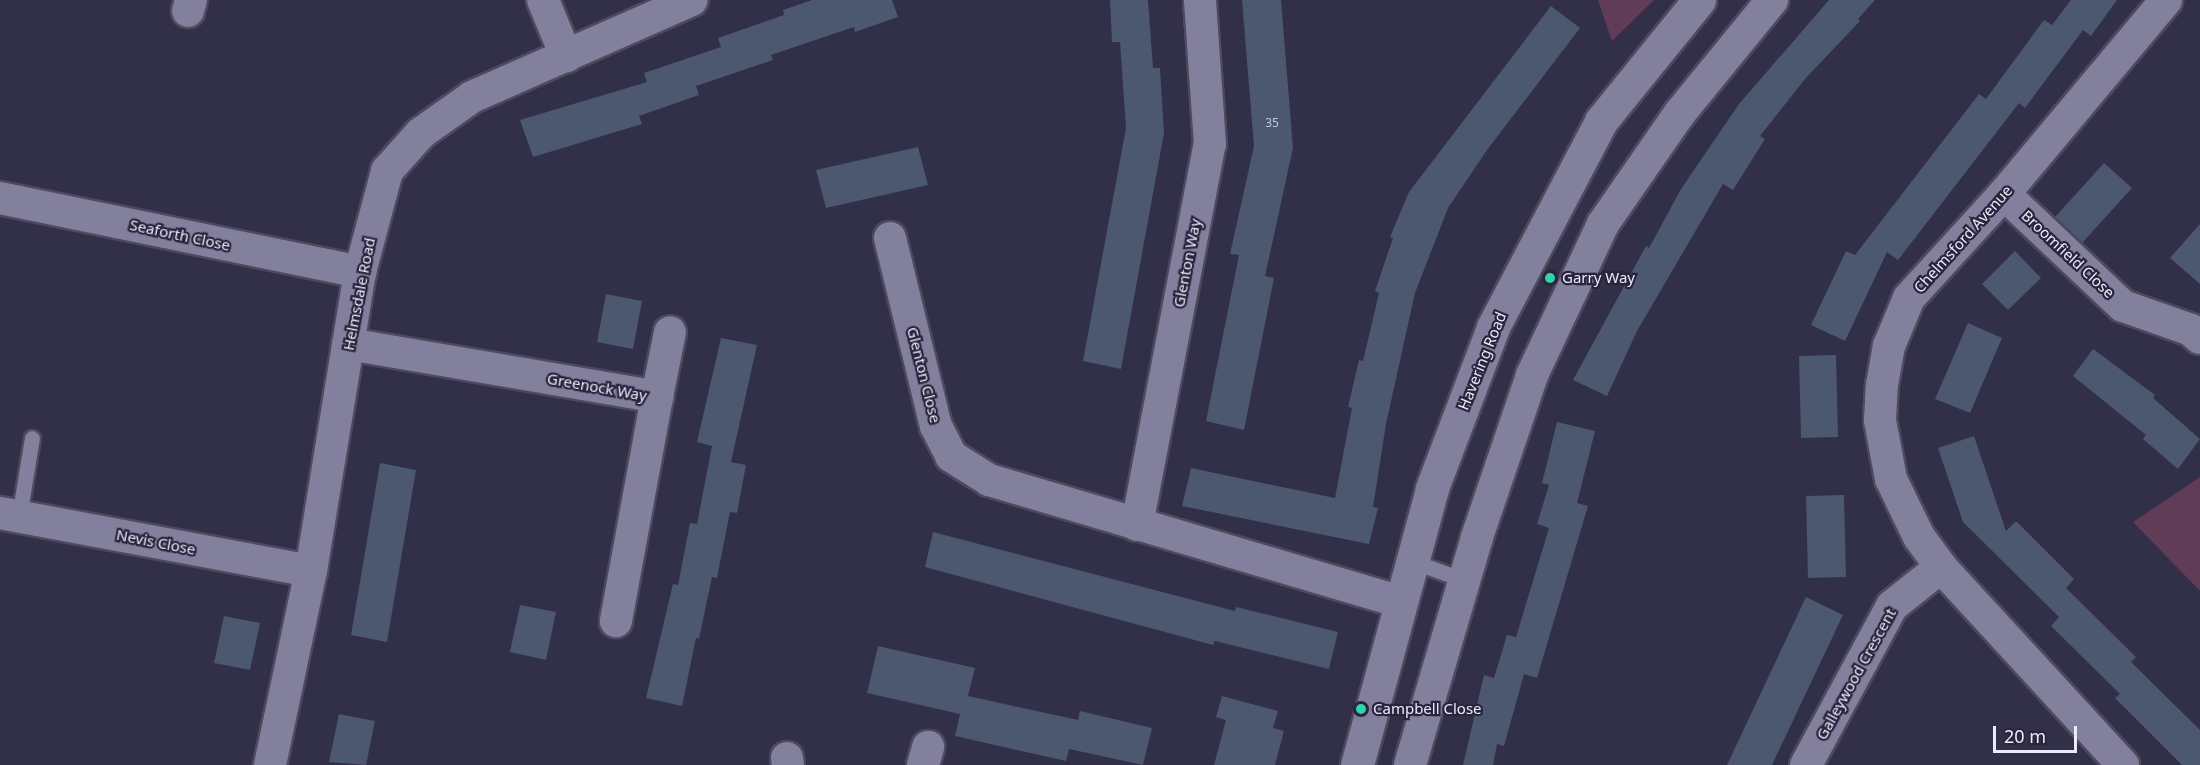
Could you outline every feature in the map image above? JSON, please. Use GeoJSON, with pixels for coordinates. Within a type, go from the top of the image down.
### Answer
{"type":"FeatureCollection","features":[{"type":"Feature","properties":{"kind":"main road","name":"Havering Road"},"geometry":{"type":"LineString","coordinates":[[1357,765],[1432,488],[1493,327],[1601,121],[1699,0]]}},
{"type":"Feature","properties":{"kind":"street"},"geometry":{"type":"LineString","coordinates":[[543,0],[566,56]]}},
{"type":"Feature","properties":{"kind":"street","name":"Helmsdale Road"},"geometry":{"type":"LineString","coordinates":[[270,765],[311,571],[360,272],[387,171],[421,133],[472,97],[692,0]]}},
{"type":"Feature","properties":{"kind":"street","name":"Glenton Way"},"geometry":{"type":"LineString","coordinates":[[1137,525],[1210,144],[1200,0]]}},
{"type":"Feature","properties":{"kind":"street"},"geometry":{"type":"LineString","coordinates":[[1410,765],[1464,580],[1532,375],[1603,224],[1680,113],[1772,0]]}},
{"type":"Feature","properties":{"kind":"street","name":"Chelmsford Avenue"},"geometry":{"type":"LineString","coordinates":[[2123,765],[1941,567],[1903,508],[1891,479],[1880,420],[1882,386],[1889,346],[1909,298],[2004,194],[2166,0]]}},
{"type":"Feature","properties":{"kind":"street","name":"Broomfield Close"},"geometry":{"type":"LineString","coordinates":[[2004,194],[2123,306],[2191,330],[2200,338]]}},
{"type":"Feature","properties":{"kind":"street","name":"Seaforth Close"},"geometry":{"type":"LineString","coordinates":[[0,198],[360,272]]}},
{"type":"Feature","properties":{"kind":"street","name":"Glenton Close"},"geometry":{"type":"LineString","coordinates":[[890,238],[936,426],[951,456],[989,480],[1400,602]]}},
{"type":"Feature","properties":{"kind":"street"},"geometry":{"type":"LineString","coordinates":[[657,397],[670,332]]}},
{"type":"Feature","properties":{"kind":"street","name":"Greenock Way"},"geometry":{"type":"LineString","coordinates":[[348,344],[657,397],[616,621]]}},
{"type":"Feature","properties":{"kind":"street","name":"Nevis Close"},"geometry":{"type":"LineString","coordinates":[[10,515],[311,571]]}},
{"type":"Feature","properties":{"kind":"street","name":"Galleywood Crescent"},"geometry":{"type":"LineString","coordinates":[[1806,765],[1892,606],[1941,567]]}},
{"type":"Feature","properties":{"kind":"lane"},"geometry":{"type":"LineString","coordinates":[[10,515],[32,438]]}},
{"type":"Feature","properties":{"kind":"lane"},"geometry":{"type":"LineString","coordinates":[[1412,561],[1464,580]]}},
{"type":"Feature","properties":{"kind":"shaded area"},"geometry":{"type":"Polygon","coordinates":[[[1598,0],[1654,0],[1612,41],[1598,0]]]}},
{"type":"Feature","properties":{"kind":"shaded area"},"geometry":{"type":"Polygon","coordinates":[[[2200,477],[2200,591],[2133,522],[2200,477]]]}},
{"type":"Feature","properties":{"kind":"building"},"geometry":{"type":"Polygon","coordinates":[[[812,0],[892,0],[898,17],[855,32],[854,27],[771,55],[773,60],[696,86],[699,95],[639,116],[642,124],[533,157],[520,120],[647,82],[644,73],[721,47],[718,38],[784,15],[783,10],[812,0]]]}},
{"type":"Feature","properties":{"kind":"building"},"geometry":{"type":"Polygon","coordinates":[[[1110,0],[1148,0],[1153,68],[1160,68],[1164,133],[1121,369],[1083,361],[1126,128],[1120,42],[1112,42],[1110,0]]]}},
{"type":"Feature","properties":{"kind":"building"},"geometry":{"type":"Polygon","coordinates":[[[1242,0],[1281,0],[1293,148],[1265,276],[1274,278],[1244,430],[1206,421],[1239,255],[1230,254],[1254,146],[1242,0]]]}},
{"type":"Feature","properties":{"kind":"building"},"geometry":{"type":"Polygon","coordinates":[[[1829,0],[1875,0],[1858,19],[1860,21],[1805,79],[1760,136],[1765,139],[1733,190],[1723,184],[1637,331],[1607,396],[1573,380],[1646,246],[1649,248],[1681,189],[1739,104],[1829,0]]]}},
{"type":"Feature","properties":{"kind":"building"},"geometry":{"type":"Polygon","coordinates":[[[2071,0],[2117,0],[2091,36],[2083,30],[2025,108],[2019,103],[1898,260],[1887,252],[1845,341],[1811,325],[1846,251],[1855,255],[1979,94],[1986,99],[2044,20],[2052,25],[2071,0]]]}},
{"type":"Feature","properties":{"kind":"building"},"geometry":{"type":"Polygon","coordinates":[[[1551,6],[1580,28],[1487,150],[1448,208],[1415,293],[1386,424],[1373,507],[1378,508],[1369,544],[1182,506],[1191,468],[1335,498],[1352,408],[1348,407],[1359,360],[1363,361],[1379,293],[1375,291],[1393,238],[1390,237],[1409,192],[1551,6]]]}},
{"type":"Feature","properties":{"kind":"building"},"geometry":{"type":"Polygon","coordinates":[[[918,147],[928,185],[826,208],[816,170],[918,147]]]}},
{"type":"Feature","properties":{"kind":"building"},"geometry":{"type":"Polygon","coordinates":[[[2104,163],[2132,188],[2082,243],[2055,217],[2104,163]]]}},
{"type":"Feature","properties":{"kind":"building"},"geometry":{"type":"Polygon","coordinates":[[[2200,224],[2200,284],[2170,258],[2200,224]]]}},
{"type":"Feature","properties":{"kind":"building"},"geometry":{"type":"Polygon","coordinates":[[[2015,251],[2041,278],[2008,310],[1982,284],[2015,251]]]}},
{"type":"Feature","properties":{"kind":"building"},"geometry":{"type":"Polygon","coordinates":[[[606,294],[642,301],[633,349],[597,342],[606,294]]]}},
{"type":"Feature","properties":{"kind":"building"},"geometry":{"type":"Polygon","coordinates":[[[1968,323],[2002,338],[1970,413],[1935,399],[1968,323]]]}},
{"type":"Feature","properties":{"kind":"building"},"geometry":{"type":"Polygon","coordinates":[[[721,338],[757,345],[731,462],[746,465],[737,513],[730,512],[717,578],[712,577],[682,706],[646,698],[673,584],[678,585],[690,523],[697,524],[712,446],[697,442],[721,338]]]}},
{"type":"Feature","properties":{"kind":"building"},"geometry":{"type":"Polygon","coordinates":[[[2093,349],[2155,395],[2153,398],[2200,439],[2178,469],[2143,439],[2146,435],[2073,376],[2093,349]]]}},
{"type":"Feature","properties":{"kind":"building"},"geometry":{"type":"Polygon","coordinates":[[[1836,355],[1838,437],[1801,438],[1799,356],[1836,355]]]}},
{"type":"Feature","properties":{"kind":"building"},"geometry":{"type":"Polygon","coordinates":[[[1557,422],[1595,431],[1577,503],[1588,506],[1537,678],[1524,674],[1504,746],[1497,744],[1493,765],[1463,765],[1484,675],[1494,678],[1507,635],[1516,637],[1549,528],[1537,524],[1549,485],[1542,483],[1557,422]]]}},
{"type":"Feature","properties":{"kind":"building"},"geometry":{"type":"Polygon","coordinates":[[[1974,436],[2006,531],[2016,521],[2074,579],[2066,588],[2136,657],[2131,662],[2200,730],[2200,765],[2182,765],[2115,698],[2120,694],[2051,626],[2059,617],[1963,522],[1938,448],[1974,436]]]}},
{"type":"Feature","properties":{"kind":"building"},"geometry":{"type":"Polygon","coordinates":[[[380,463],[416,470],[387,642],[351,635],[380,463]]]}},
{"type":"Feature","properties":{"kind":"building"},"geometry":{"type":"Polygon","coordinates":[[[1844,495],[1846,577],[1808,578],[1806,496],[1844,495]]]}},
{"type":"Feature","properties":{"kind":"building"},"geometry":{"type":"Polygon","coordinates":[[[933,532],[1235,611],[1236,607],[1338,632],[1329,669],[1215,641],[1213,645],[925,567],[933,532]]]}},
{"type":"Feature","properties":{"kind":"building"},"geometry":{"type":"Polygon","coordinates":[[[1806,597],[1843,615],[1772,765],[1727,765],[1806,597]]]}},
{"type":"Feature","properties":{"kind":"building"},"geometry":{"type":"Polygon","coordinates":[[[520,605],[556,612],[546,660],[510,652],[520,605]]]}},
{"type":"Feature","properties":{"kind":"building"},"geometry":{"type":"Polygon","coordinates":[[[224,616],[260,623],[250,670],[214,663],[224,616]]]}},
{"type":"Feature","properties":{"kind":"building"},"geometry":{"type":"Polygon","coordinates":[[[878,646],[975,668],[968,696],[1078,720],[1080,711],[1152,728],[1143,765],[1069,749],[1066,761],[955,736],[960,714],[867,693],[878,646]]]}},
{"type":"Feature","properties":{"kind":"building"},"geometry":{"type":"Polygon","coordinates":[[[1222,696],[1278,711],[1273,728],[1284,731],[1275,765],[1214,765],[1226,720],[1216,717],[1222,696]]]}},
{"type":"Feature","properties":{"kind":"building"},"geometry":{"type":"Polygon","coordinates":[[[339,714],[375,721],[366,765],[329,762],[339,714]]]}},
{"type":"Feature","properties":{"kind":"place","name":"Garry Way"},"geometry":{"type":"Point","coordinates":[1550,278]}},
{"type":"Feature","properties":{"kind":"place","name":"Campbell Close"},"geometry":{"type":"Point","coordinates":[1361,709]}}]}
